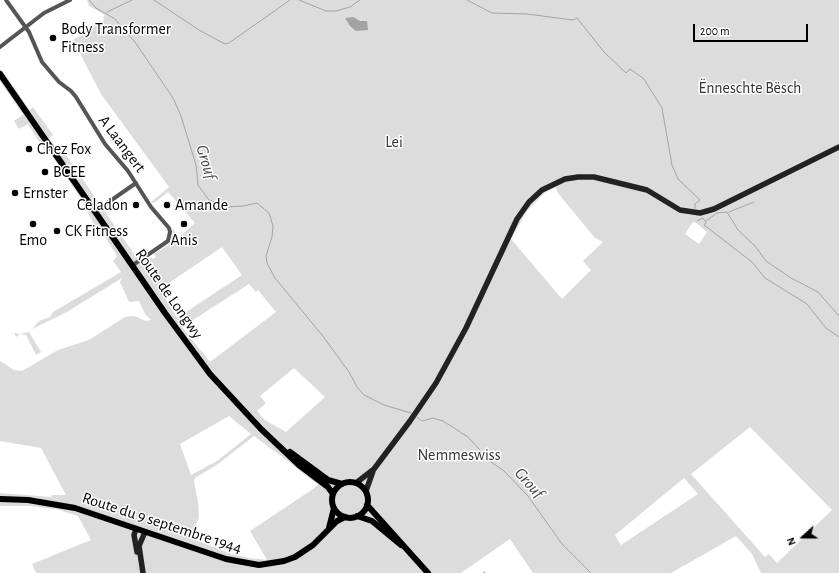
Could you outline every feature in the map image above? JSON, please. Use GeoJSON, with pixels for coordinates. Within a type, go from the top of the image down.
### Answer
{"type":"FeatureCollection","features":[{"type":"Feature","properties":{"kind":"main road","name":"Route de Longwy"},"geometry":{"type":"LineString","coordinates":[[0,74],[210,374],[274,441],[300,465],[328,487],[333,494]]}},
{"type":"Feature","properties":{"kind":"main road"},"geometry":{"type":"LineString","coordinates":[[328,529],[334,508],[333,494],[342,484],[356,483],[374,469],[410,421],[436,383],[466,328],[518,219],[529,202],[542,190],[565,180],[578,177],[594,177],[647,190],[680,210],[700,213],[714,209],[839,147]]}},
{"type":"Feature","properties":{"kind":"main road","name":"Route de Longwy"},"geometry":{"type":"LineString","coordinates":[[274,441],[328,480],[342,484]]}},
{"type":"Feature","properties":{"kind":"main road"},"geometry":{"type":"LineString","coordinates":[[357,516],[364,512],[367,505],[366,491],[374,469]]}},
{"type":"Feature","properties":{"kind":"main road"},"geometry":{"type":"LineString","coordinates":[[356,483],[366,491]]}},
{"type":"Feature","properties":{"kind":"main road","name":"Route du 9 septembre 1944"},"geometry":{"type":"LineString","coordinates":[[0,499],[56,503],[226,559],[259,565],[284,561],[295,557],[313,545],[328,529],[345,517]]}},
{"type":"Feature","properties":{"kind":"main road"},"geometry":{"type":"LineString","coordinates":[[367,505],[428,573]]}},
{"type":"Feature","properties":{"kind":"main road"},"geometry":{"type":"LineString","coordinates":[[334,508],[345,517],[357,516],[372,520],[396,542],[403,546]]}},
{"type":"Feature","properties":{"kind":"main road"},"geometry":{"type":"LineString","coordinates":[[136,529],[135,544],[142,566]]}},
{"type":"Feature","properties":{"kind":"main road"},"geometry":{"type":"LineString","coordinates":[[143,573],[139,546],[144,532]]}},
{"type":"Feature","properties":{"kind":"street","name":"A Laangert"},"geometry":{"type":"LineString","coordinates":[[6,0],[26,28],[42,62],[59,82],[76,97],[105,144],[136,183],[151,207],[168,228],[170,237],[165,243],[133,265]]}},
{"type":"Feature","properties":{"kind":"street"},"geometry":{"type":"LineString","coordinates":[[0,48],[52,8],[70,0]]}},
{"type":"Feature","properties":{"kind":"street"},"geometry":{"type":"LineString","coordinates":[[93,208],[103,206],[136,183]]}},
{"type":"Feature","properties":{"kind":"green space"},"geometry":{"type":"Polygon","coordinates":[[[87,0],[839,0],[839,573],[761,573],[752,554],[736,536],[671,573],[533,573],[510,539],[461,573],[36,573],[32,564],[91,540],[78,516],[56,509],[29,506],[0,506],[0,493],[51,497],[52,495],[66,495],[41,448],[0,441],[0,361],[14,370],[22,371],[58,350],[89,340],[125,317],[134,316],[146,321],[151,320],[145,314],[139,301],[129,302],[120,282],[122,278],[67,312],[32,329],[39,321],[50,317],[53,312],[121,272],[113,261],[117,256],[105,237],[98,233],[81,199],[85,196],[58,156],[64,152],[141,264],[151,257],[153,259],[156,257],[154,254],[170,244],[173,239],[172,228],[179,237],[195,223],[168,192],[154,203],[151,202],[169,187],[101,94],[73,40],[82,35],[80,31],[104,20],[103,17],[105,15],[89,6],[87,0]],[[556,187],[544,193],[527,211],[511,239],[562,299],[591,270],[583,261],[603,242],[595,238],[557,192],[556,187]],[[695,222],[692,223],[685,234],[699,244],[707,232],[695,222]],[[222,247],[160,289],[177,318],[242,275],[222,247]],[[249,284],[182,327],[210,362],[276,312],[258,290],[256,292],[249,284]],[[294,368],[260,396],[266,403],[257,411],[265,420],[286,432],[325,397],[294,368]],[[229,416],[180,444],[191,475],[217,461],[251,434],[229,416]],[[750,427],[691,474],[765,557],[769,554],[777,563],[832,510],[750,427]],[[254,436],[218,464],[195,478],[194,481],[199,517],[191,538],[228,553],[249,558],[267,560],[250,531],[319,484],[254,436]],[[684,478],[615,535],[621,545],[698,494],[684,478]]]}},
{"type":"Feature","properties":{"kind":"green space"},"geometry":{"type":"Polygon","coordinates":[[[33,107],[53,135],[44,142],[49,152],[47,154],[28,124],[19,129],[14,121],[33,107]]]}},
{"type":"Feature","properties":{"kind":"green space"},"geometry":{"type":"Polygon","coordinates":[[[29,332],[41,352],[36,355],[26,335],[20,334],[29,332]]]}},
{"type":"Feature","properties":{"kind":"green space"},"geometry":{"type":"Polygon","coordinates":[[[14,333],[20,334],[16,337],[14,333]]]}},
{"type":"Feature","properties":{"kind":"shaded area"},"geometry":{"type":"Polygon","coordinates":[[[353,17],[360,21],[367,21],[368,30],[356,31],[350,26],[345,18],[353,17]]]}},
{"type":"Feature","properties":{"kind":"waterway","name":"Grouf"},"geometry":{"type":"LineString","coordinates":[[89,0],[96,8],[115,19],[135,42],[173,98],[181,116],[196,165],[198,185],[209,200],[226,207],[257,203],[269,213],[273,226],[272,237],[266,256],[267,263],[275,278],[322,335],[364,395],[384,405],[411,413]]}},
{"type":"Feature","properties":{"kind":"waterway"},"geometry":{"type":"LineString","coordinates":[[107,12],[132,0]]}},
{"type":"Feature","properties":{"kind":"waterway"},"geometry":{"type":"LineString","coordinates":[[154,0],[199,30],[225,44],[229,43],[290,0]]}},
{"type":"Feature","properties":{"kind":"waterway"},"geometry":{"type":"LineString","coordinates":[[299,0],[326,11],[336,11],[350,7],[360,0]]}},
{"type":"Feature","properties":{"kind":"waterway"},"geometry":{"type":"LineString","coordinates":[[467,0],[492,13],[527,14],[573,20],[577,18],[604,52],[626,73],[630,69],[644,79],[662,108],[672,165],[678,179],[700,200],[695,204],[695,208]]}},
{"type":"Feature","properties":{"kind":"waterway"},"geometry":{"type":"LineString","coordinates":[[729,212],[754,202]]}},
{"type":"Feature","properties":{"kind":"waterway"},"geometry":{"type":"LineString","coordinates":[[706,221],[717,213],[727,212],[738,230],[755,246],[766,261],[791,278],[818,292],[839,316]]}},
{"type":"Feature","properties":{"kind":"waterway"},"geometry":{"type":"LineString","coordinates":[[697,221],[703,218],[706,222],[704,225],[752,262],[765,278],[807,304],[826,328],[839,337]]}},
{"type":"Feature","properties":{"kind":"waterway","name":"Grouf"},"geometry":{"type":"LineString","coordinates":[[417,417],[422,421],[433,418],[443,421],[468,437],[491,462],[504,471],[528,496],[562,544],[591,573]]}},
{"type":"Feature","properties":{"kind":"place","name":"Body Transformer Fitness"},"geometry":{"type":"Point","coordinates":[53,38]}},
{"type":"Feature","properties":{"kind":"place","name":"Chez Fox"},"geometry":{"type":"Point","coordinates":[29,149]}},
{"type":"Feature","properties":{"kind":"place","name":"BCEE"},"geometry":{"type":"Point","coordinates":[45,172]}},
{"type":"Feature","properties":{"kind":"place","name":"Ernster"},"geometry":{"type":"Point","coordinates":[15,193]}},
{"type":"Feature","properties":{"kind":"place","name":"Celadon"},"geometry":{"type":"Point","coordinates":[136,205]}},
{"type":"Feature","properties":{"kind":"place","name":"Amande"},"geometry":{"type":"Point","coordinates":[167,205]}},
{"type":"Feature","properties":{"kind":"place","name":"Emo"},"geometry":{"type":"Point","coordinates":[33,224]}},
{"type":"Feature","properties":{"kind":"place","name":"Anis"},"geometry":{"type":"Point","coordinates":[184,224]}},
{"type":"Feature","properties":{"kind":"place","name":"CK Fitness"},"geometry":{"type":"Point","coordinates":[57,231]}},
{"type":"Feature","properties":{"kind":"park label","name":"Ënneschte Bësch"},"geometry":{"type":"Point","coordinates":[750,88]}},
{"type":"Feature","properties":{"kind":"park label","name":"Lei"},"geometry":{"type":"Point","coordinates":[394,142]}},
{"type":"Feature","properties":{"kind":"park label","name":"Nemmeswiss"},"geometry":{"type":"Point","coordinates":[459,455]}}]}
